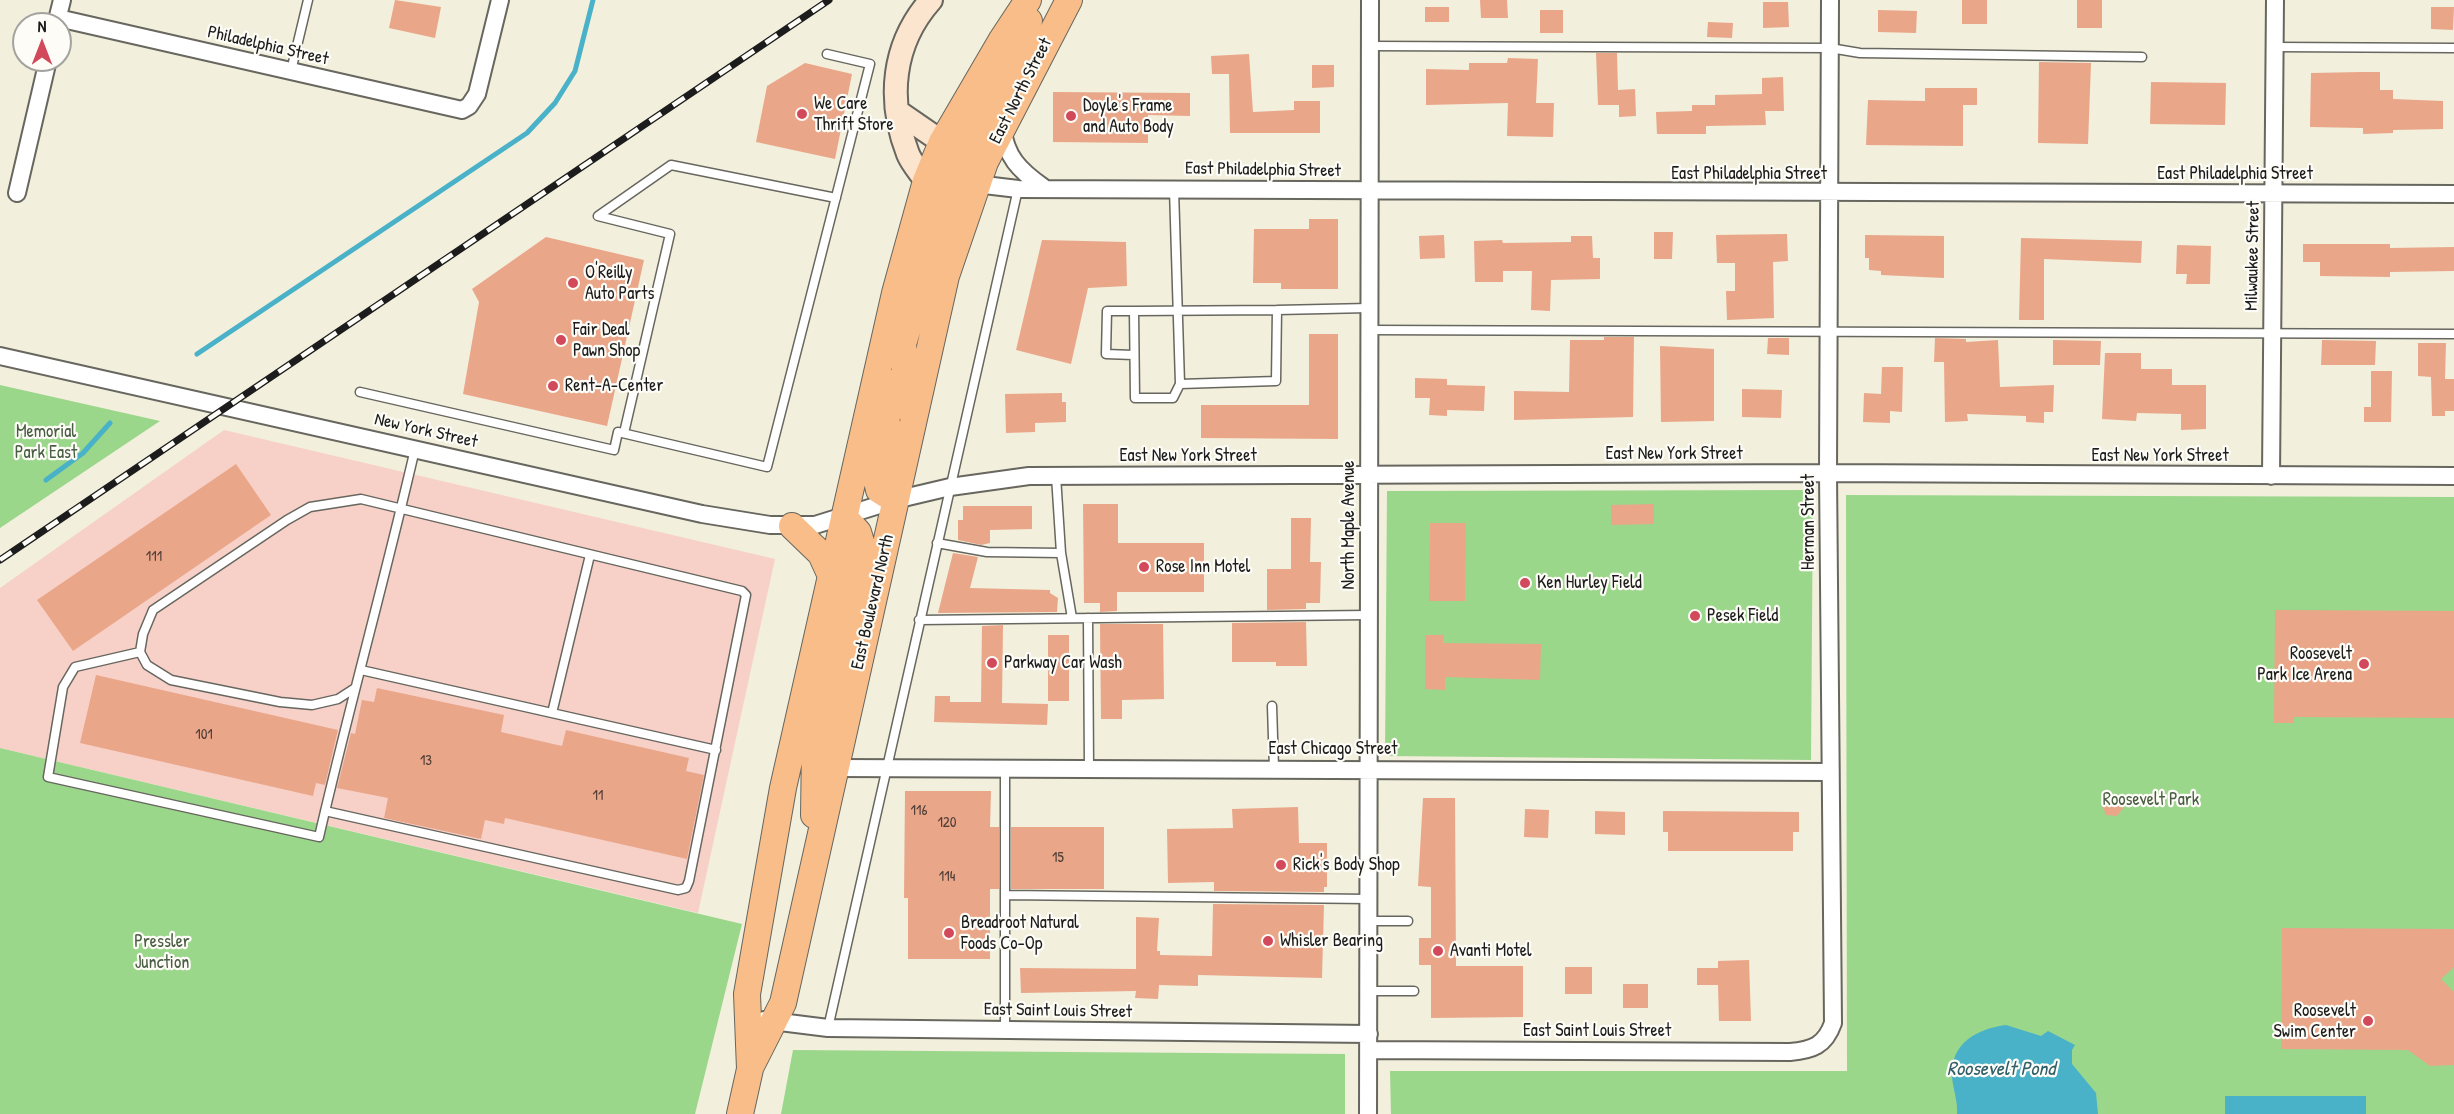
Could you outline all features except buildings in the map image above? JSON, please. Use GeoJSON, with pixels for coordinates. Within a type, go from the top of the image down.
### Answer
{"type":"FeatureCollection","features":[{"type":"Feature","properties":{"kind":"main road"},"geometry":{"type":"LineString","coordinates":[[742,1105],[750,1069],[747,994],[774,839],[895,293],[926,181],[942,142],[1001,41],[1028,0]]}},
{"type":"Feature","properties":{"kind":"main road"},"geometry":{"type":"LineString","coordinates":[[976,184],[970,178],[968,167],[967,151],[971,139],[1038,0]]}},
{"type":"Feature","properties":{"kind":"main road","name":"East North Street"},"geometry":{"type":"LineString","coordinates":[[976,184],[1002,125],[1069,0]]}},
{"type":"Feature","properties":{"kind":"main road"},"geometry":{"type":"LineString","coordinates":[[909,438],[903,344],[953,180],[956,162],[942,142]]}},
{"type":"Feature","properties":{"kind":"main road","name":"East Boulevard North"},"geometry":{"type":"LineString","coordinates":[[750,1069],[783,1003],[946,276],[976,184]]}},
{"type":"Feature","properties":{"kind":"main road"},"geometry":{"type":"LineString","coordinates":[[880,356],[888,435],[877,481],[879,490],[896,500]]}},
{"type":"Feature","properties":{"kind":"main road"},"geometry":{"type":"LineString","coordinates":[[814,866],[815,745],[861,542],[858,532],[844,517]]}},
{"type":"Feature","properties":{"kind":"main road"},"geometry":{"type":"LineString","coordinates":[[792,526],[821,554],[831,576]]}},
{"type":"Feature","properties":{"kind":"main road"},"geometry":{"type":"LineString","coordinates":[[774,839],[777,909],[764,982],[764,1003],[767,1015],[774,1022]]}},
{"type":"Feature","properties":{"kind":"street","name":"Philadelphia Street"},"geometry":{"type":"LineString","coordinates":[[72,24],[462,110],[470,106],[481,82],[500,0]]}},
{"type":"Feature","properties":{"kind":"street"},"geometry":{"type":"LineString","coordinates":[[926,181],[908,154],[897,111],[896,70],[909,31],[931,0]]}},
{"type":"Feature","properties":{"kind":"street","name":"North Maple Avenue"},"geometry":{"type":"LineString","coordinates":[[1368,1114],[1370,0]]}},
{"type":"Feature","properties":{"kind":"street","name":"Herman Street"},"geometry":{"type":"LineString","coordinates":[[1823,1042],[1833,1023],[1828,473],[1830,0]]}},
{"type":"Feature","properties":{"kind":"street","name":"Milwaukee Street"},"geometry":{"type":"LineString","coordinates":[[2271,476],[2275,0]]}},
{"type":"Feature","properties":{"kind":"street"},"geometry":{"type":"LineString","coordinates":[[17,193],[45,72]]}},
{"type":"Feature","properties":{"kind":"street"},"geometry":{"type":"LineString","coordinates":[[897,111],[942,142]]}},
{"type":"Feature","properties":{"kind":"street"},"geometry":{"type":"LineString","coordinates":[[1002,125],[1004,140],[1011,159],[1020,171],[1043,187]]}},
{"type":"Feature","properties":{"kind":"street","name":"East Philadelphia Street"},"geometry":{"type":"LineString","coordinates":[[976,184],[994,188],[1018,189],[1043,187],[1829,194],[2454,194]]}},
{"type":"Feature","properties":{"kind":"street","name":"New York Street"},"geometry":{"type":"LineString","coordinates":[[0,356],[702,514],[770,525],[820,524],[896,500]]}},
{"type":"Feature","properties":{"kind":"street","name":"East New York Street"},"geometry":{"type":"LineString","coordinates":[[896,500],[950,487],[1056,476],[1828,473],[2454,476]]}},
{"type":"Feature","properties":{"kind":"street","name":"East Chicago Street"},"geometry":{"type":"LineString","coordinates":[[835,768],[1368,768],[1830,772]]}},
{"type":"Feature","properties":{"kind":"street","name":"East Saint Louis Street"},"geometry":{"type":"LineString","coordinates":[[748,1018],[828,1028],[1005,1030],[1790,1052],[1813,1049],[1823,1042]]}},
{"type":"Feature","properties":{"kind":"lane"},"geometry":{"type":"LineString","coordinates":[[291,72],[308,0]]}},
{"type":"Feature","properties":{"kind":"lane"},"geometry":{"type":"LineString","coordinates":[[1370,46],[1830,48],[1860,53],[2142,57]]}},
{"type":"Feature","properties":{"kind":"lane"},"geometry":{"type":"LineString","coordinates":[[2275,46],[2454,48]]}},
{"type":"Feature","properties":{"kind":"lane"},"geometry":{"type":"LineString","coordinates":[[360,392],[614,450],[618,432],[768,467],[870,64],[827,54]]}},
{"type":"Feature","properties":{"kind":"lane"},"geometry":{"type":"LineString","coordinates":[[624,434],[670,234],[598,216],[671,165],[836,198]]}},
{"type":"Feature","properties":{"kind":"lane"},"geometry":{"type":"LineString","coordinates":[[828,1028],[1018,189]]}},
{"type":"Feature","properties":{"kind":"lane"},"geometry":{"type":"LineString","coordinates":[[1134,311],[1134,398],[1173,398],[1180,384],[1174,189]]}},
{"type":"Feature","properties":{"kind":"lane"},"geometry":{"type":"LineString","coordinates":[[1133,355],[1106,354],[1107,311],[1369,308]]}},
{"type":"Feature","properties":{"kind":"lane"},"geometry":{"type":"LineString","coordinates":[[1180,384],[1276,381],[1277,310]]}},
{"type":"Feature","properties":{"kind":"lane"},"geometry":{"type":"LineString","coordinates":[[1369,330],[2454,334]]}},
{"type":"Feature","properties":{"kind":"lane"},"geometry":{"type":"LineString","coordinates":[[140,652],[75,666],[63,687],[48,777],[319,837],[415,449]]}},
{"type":"Feature","properties":{"kind":"lane"},"geometry":{"type":"LineString","coordinates":[[1056,476],[1061,553],[1072,618]]}},
{"type":"Feature","properties":{"kind":"lane"},"geometry":{"type":"LineString","coordinates":[[325,811],[678,890],[686,888],[746,595],[742,591],[361,499],[310,507],[287,520],[153,610],[143,634],[140,652],[147,665],[171,680],[280,702],[312,705],[338,699],[355,688]]}},
{"type":"Feature","properties":{"kind":"lane"},"geometry":{"type":"LineString","coordinates":[[937,543],[987,552],[1061,553]]}},
{"type":"Feature","properties":{"kind":"lane"},"geometry":{"type":"LineString","coordinates":[[552,713],[590,555]]}},
{"type":"Feature","properties":{"kind":"lane"},"geometry":{"type":"LineString","coordinates":[[919,620],[1369,615]]}},
{"type":"Feature","properties":{"kind":"lane"},"geometry":{"type":"LineString","coordinates":[[1088,618],[1089,769]]}},
{"type":"Feature","properties":{"kind":"lane"},"geometry":{"type":"LineString","coordinates":[[361,670],[716,750]]}},
{"type":"Feature","properties":{"kind":"lane"},"geometry":{"type":"LineString","coordinates":[[1272,706],[1274,768]]}},
{"type":"Feature","properties":{"kind":"lane"},"geometry":{"type":"LineString","coordinates":[[1005,769],[1005,1030]]}},
{"type":"Feature","properties":{"kind":"lane"},"geometry":{"type":"LineString","coordinates":[[1005,895],[1369,899]]}},
{"type":"Feature","properties":{"kind":"lane"},"geometry":{"type":"LineString","coordinates":[[1369,921],[1408,921]]}},
{"type":"Feature","properties":{"kind":"lane"},"geometry":{"type":"LineString","coordinates":[[1369,991],[1414,991]]}},
{"type":"Feature","properties":{"kind":"shaded area"},"geometry":{"type":"Polygon","coordinates":[[[224,430],[775,559],[698,913],[0,748],[0,588],[224,430]]]}},
{"type":"Feature","properties":{"kind":"green space","name":"Memorial Park East"},"geometry":{"type":"Polygon","coordinates":[[[0,385],[160,421],[0,528],[0,385]]]}},
{"type":"Feature","properties":{"kind":"green space"},"geometry":{"type":"Polygon","coordinates":[[[1813,490],[1811,760],[1385,756],[1387,491],[1813,490]]]}},
{"type":"Feature","properties":{"kind":"green space","name":"Roosevelt Park"},"geometry":{"type":"Polygon","coordinates":[[[1846,495],[2454,497],[2454,1114],[1391,1114],[1390,1071],[1847,1071],[1846,495]]]}},
{"type":"Feature","properties":{"kind":"green space","name":"Pressler Junction"},"geometry":{"type":"Polygon","coordinates":[[[0,748],[742,924],[695,1114],[0,1114],[0,748]]]}},
{"type":"Feature","properties":{"kind":"green space"},"geometry":{"type":"Polygon","coordinates":[[[793,1050],[1345,1054],[1345,1114],[781,1114],[793,1050]]]}},
{"type":"Feature","properties":{"kind":"water","name":"Roosevelt Pond"},"geometry":{"type":"Polygon","coordinates":[[[2006,1025],[2041,1036],[2048,1031],[2075,1045],[2072,1050],[2072,1064],[2096,1093],[2098,1114],[1957,1114],[1952,1077],[1956,1055],[1967,1040],[1976,1034],[2006,1025]]]}},
{"type":"Feature","properties":{"kind":"water"},"geometry":{"type":"Polygon","coordinates":[[[2225,1096],[2366,1096],[2366,1114],[2225,1114],[2225,1096]]]}},
{"type":"Feature","properties":{"kind":"waterway"},"geometry":{"type":"LineString","coordinates":[[197,354],[527,133],[555,103],[575,71],[593,0]]}},
{"type":"Feature","properties":{"kind":"waterway"},"geometry":{"type":"LineString","coordinates":[[46,480],[83,453],[110,423]]}},
{"type":"Feature","properties":{"kind":"railway"},"geometry":{"type":"LineString","coordinates":[[0,560],[829,0]]}},
{"type":"Feature","properties":{"kind":"place","name":"We Care Thrift Store"},"geometry":{"type":"Point","coordinates":[802,114]}},
{"type":"Feature","properties":{"kind":"place","name":"Doyle's Frame and Auto Body"},"geometry":{"type":"Point","coordinates":[1071,116]}},
{"type":"Feature","properties":{"kind":"place","name":"O'Reilly Auto Parts"},"geometry":{"type":"Point","coordinates":[573,283]}},
{"type":"Feature","properties":{"kind":"place","name":"Fair Deal Pawn Shop"},"geometry":{"type":"Point","coordinates":[561,340]}},
{"type":"Feature","properties":{"kind":"place","name":"Rent-A-Center"},"geometry":{"type":"Point","coordinates":[553,386]}},
{"type":"Feature","properties":{"kind":"place","name":"Rose Inn Motel"},"geometry":{"type":"Point","coordinates":[1144,567]}},
{"type":"Feature","properties":{"kind":"place","name":"Ken Hurley Field"},"geometry":{"type":"Point","coordinates":[1525,583]}},
{"type":"Feature","properties":{"kind":"place","name":"Pesek Field"},"geometry":{"type":"Point","coordinates":[1695,616]}},
{"type":"Feature","properties":{"kind":"place","name":"Parkway Car Wash"},"geometry":{"type":"Point","coordinates":[992,663]}},
{"type":"Feature","properties":{"kind":"place","name":"Roosevelt Park Ice Arena"},"geometry":{"type":"Point","coordinates":[2364,664]}},
{"type":"Feature","properties":{"kind":"place","name":"Rick's Body Shop"},"geometry":{"type":"Point","coordinates":[1281,865]}},
{"type":"Feature","properties":{"kind":"place","name":"Breadroot Natural Foods Co-Op"},"geometry":{"type":"Point","coordinates":[949,933]}},
{"type":"Feature","properties":{"kind":"place","name":"Whisler Bearing"},"geometry":{"type":"Point","coordinates":[1268,941]}},
{"type":"Feature","properties":{"kind":"place","name":"Avanti Motel"},"geometry":{"type":"Point","coordinates":[1438,951]}},
{"type":"Feature","properties":{"kind":"place","name":"Roosevelt Swim Center"},"geometry":{"type":"Point","coordinates":[2368,1021]}}]}
